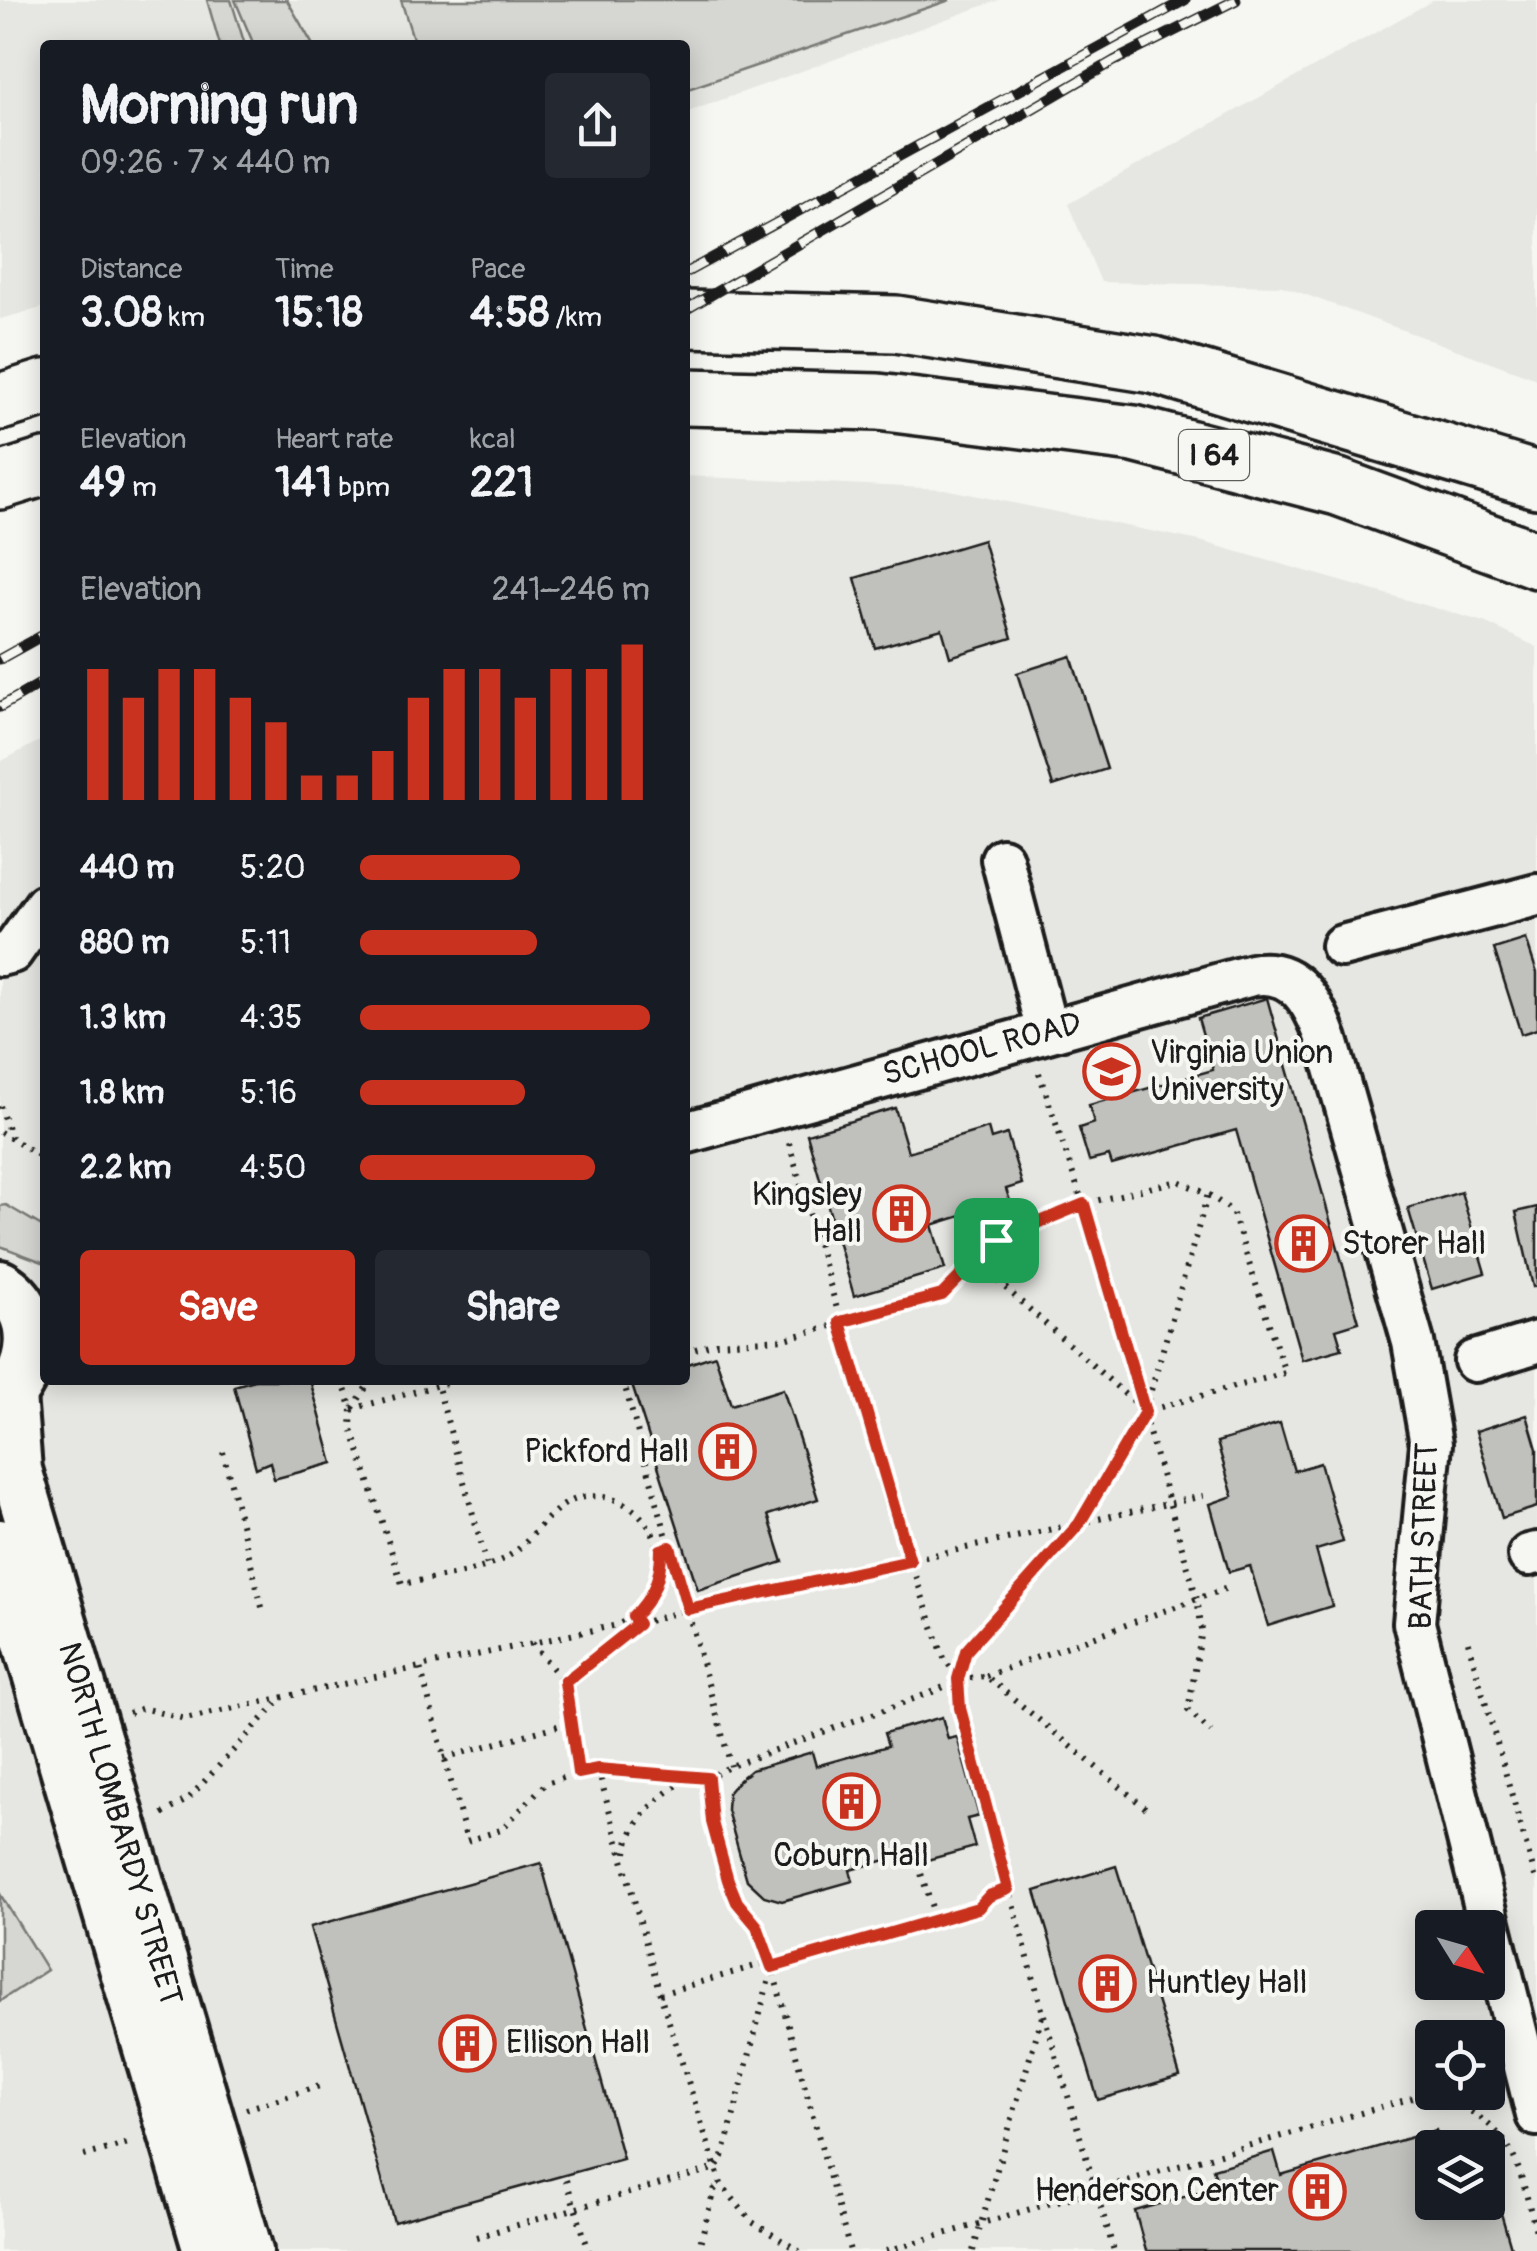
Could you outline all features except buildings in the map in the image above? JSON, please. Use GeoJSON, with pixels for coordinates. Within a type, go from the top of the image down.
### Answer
{"type":"FeatureCollection","features":[{"type":"Feature","properties":{"kind":"highway","name":"I 64"},"geometry":{"type":"LineString","coordinates":[[690,319],[896,324],[1154,365],[1537,480]]}},
{"type":"Feature","properties":{"kind":"highway"},"geometry":{"type":"LineString","coordinates":[[0,402],[40,390]]}},
{"type":"Feature","properties":{"kind":"highway","name":"I 64"},"geometry":{"type":"LineString","coordinates":[[690,397],[878,402],[1134,434],[1338,487],[1537,560]]}},
{"type":"Feature","properties":{"kind":"highway"},"geometry":{"type":"LineString","coordinates":[[0,481],[40,469]]}},
{"type":"Feature","properties":{"kind":"main road","name":"NORTH LOMBARDY STREET"},"geometry":{"type":"LineString","coordinates":[[17,1289],[30,1331],[30,1353],[20,1380],[16,1470],[247,2251]]}},
{"type":"Feature","properties":{"kind":"main road","name":"NORTH LOMBARDY STREET"},"geometry":{"type":"LineString","coordinates":[[0,1544],[210,2251]]}},
{"type":"Feature","properties":{"kind":"street"},"geometry":{"type":"LineString","coordinates":[[1002,858],[1041,1048]]}},
{"type":"Feature","properties":{"kind":"street"},"geometry":{"type":"LineString","coordinates":[[1342,946],[1537,895]]}},
{"type":"Feature","properties":{"kind":"street"},"geometry":{"type":"LineString","coordinates":[[0,955],[12,952],[40,912]]}},
{"type":"Feature","properties":{"kind":"street","name":"SCHOOL ROAD"},"geometry":{"type":"LineString","coordinates":[[690,1132],[1041,1048],[1252,975],[1280,975]]}},
{"type":"Feature","properties":{"kind":"street","name":"BATH STREET"},"geometry":{"type":"LineString","coordinates":[[1280,975],[1299,988],[1320,1020],[1413,1342],[1431,1444],[1414,1623],[1537,2114]]}},
{"type":"Feature","properties":{"kind":"street"},"geometry":{"type":"LineString","coordinates":[[1475,1361],[1537,1342]]}},
{"type":"Feature","properties":{"kind":"path"},"geometry":{"type":"LineString","coordinates":[[1041,1048],[1197,1599],[1202,1630],[1188,1710],[1211,1732]]}},
{"type":"Feature","properties":{"kind":"path"},"geometry":{"type":"LineString","coordinates":[[0,1106],[11,1138]]}},
{"type":"Feature","properties":{"kind":"path"},"geometry":{"type":"LineString","coordinates":[[0,1132],[40,1156]]}},
{"type":"Feature","properties":{"kind":"path"},"geometry":{"type":"LineString","coordinates":[[787,1135],[910,1561],[944,1658],[958,1679]]}},
{"type":"Feature","properties":{"kind":"path"},"geometry":{"type":"LineString","coordinates":[[690,1351],[716,1343],[784,1339],[942,1295],[996,1240],[1084,1204],[1178,1181],[1208,1194],[1232,1211],[1285,1374],[1145,1412]]}},
{"type":"Feature","properties":{"kind":"path"},"geometry":{"type":"LineString","coordinates":[[1114,2251],[1008,1889],[960,1708],[958,1679],[966,1651],[1079,1524],[1145,1412],[1208,1194]]}},
{"type":"Feature","properties":{"kind":"path"},"geometry":{"type":"LineString","coordinates":[[974,1260],[1145,1412]]}},
{"type":"Feature","properties":{"kind":"path"},"geometry":{"type":"LineString","coordinates":[[344,1385],[352,1410],[352,1426],[402,1584],[487,1565],[520,1548],[551,1514],[587,1496],[610,1500],[646,1522],[661,1550],[658,1582],[652,1597],[636,1621],[565,1682]]}},
{"type":"Feature","properties":{"kind":"path"},"geometry":{"type":"LineString","coordinates":[[352,1410],[368,1385]]}},
{"type":"Feature","properties":{"kind":"path"},"geometry":{"type":"LineString","coordinates":[[352,1410],[431,1385]]}},
{"type":"Feature","properties":{"kind":"path"},"geometry":{"type":"LineString","coordinates":[[438,1385],[487,1565]]}},
{"type":"Feature","properties":{"kind":"path"},"geometry":{"type":"LineString","coordinates":[[625,1385],[731,1766]]}},
{"type":"Feature","properties":{"kind":"path"},"geometry":{"type":"LineString","coordinates":[[223,1452],[264,1615]]}},
{"type":"Feature","properties":{"kind":"path"},"geometry":{"type":"LineString","coordinates":[[119,1716],[142,1708],[185,1719],[1203,1496]]}},
{"type":"Feature","properties":{"kind":"path"},"geometry":{"type":"LineString","coordinates":[[661,1550],[670,1547]]}},
{"type":"Feature","properties":{"kind":"path"},"geometry":{"type":"LineString","coordinates":[[420,1667],[467,1840],[501,1830],[546,1783],[598,1769],[708,1778],[958,1679],[986,1676],[1227,1588]]}},
{"type":"Feature","properties":{"kind":"path"},"geometry":{"type":"LineString","coordinates":[[1468,1642],[1537,1883]]}},
{"type":"Feature","properties":{"kind":"path"},"geometry":{"type":"LineString","coordinates":[[532,1644],[565,1682],[578,1773]]}},
{"type":"Feature","properties":{"kind":"path"},"geometry":{"type":"LineString","coordinates":[[986,1676],[1148,1810]]}},
{"type":"Feature","properties":{"kind":"path"},"geometry":{"type":"LineString","coordinates":[[152,1820],[188,1799],[283,1697]]}},
{"type":"Feature","properties":{"kind":"path"},"geometry":{"type":"LineString","coordinates":[[444,1758],[569,1723]]}},
{"type":"Feature","properties":{"kind":"path"},"geometry":{"type":"LineString","coordinates":[[598,1769],[660,1994],[721,2184],[752,2222],[799,2251]]}},
{"type":"Feature","properties":{"kind":"path"},"geometry":{"type":"LineString","coordinates":[[625,1858],[627,1841],[654,1804],[668,1789],[692,1778]]}},
{"type":"Feature","properties":{"kind":"path"},"geometry":{"type":"LineString","coordinates":[[708,1778],[712,1822],[728,1880],[737,1902],[757,1926],[770,1964],[850,2251]]}},
{"type":"Feature","properties":{"kind":"path"},"geometry":{"type":"LineString","coordinates":[[918,1864],[936,1920]]}},
{"type":"Feature","properties":{"kind":"path"},"geometry":{"type":"LineString","coordinates":[[660,1994],[978,1908],[989,1896],[1008,1889]]}},
{"type":"Feature","properties":{"kind":"path"},"geometry":{"type":"LineString","coordinates":[[476,2237],[716,2168],[770,1964]]}},
{"type":"Feature","properties":{"kind":"path"},"geometry":{"type":"LineString","coordinates":[[973,2251],[1043,2014]]}},
{"type":"Feature","properties":{"kind":"path"},"geometry":{"type":"LineString","coordinates":[[236,2112],[326,2084]]}},
{"type":"Feature","properties":{"kind":"path"},"geometry":{"type":"LineString","coordinates":[[886,2251],[1415,2098]]}},
{"type":"Feature","properties":{"kind":"path"},"geometry":{"type":"LineString","coordinates":[[1472,2110],[1507,2140],[1537,2234]]}},
{"type":"Feature","properties":{"kind":"path"},"geometry":{"type":"LineString","coordinates":[[84,2156],[146,2138]]}},
{"type":"Feature","properties":{"kind":"path"},"geometry":{"type":"LineString","coordinates":[[566,2180],[589,2251]]}},
{"type":"Feature","properties":{"kind":"path"},"geometry":{"type":"LineString","coordinates":[[698,2251],[714,2190],[721,2184]]}},
{"type":"Feature","properties":{"kind":"shaded area"},"geometry":{"type":"Polygon","coordinates":[[[0,0],[999,0],[690,111],[690,40],[40,40],[40,308],[0,319],[0,0]]]}},
{"type":"Feature","properties":{"kind":"shaded area"},"geometry":{"type":"Polygon","coordinates":[[[207,0],[231,0],[243,40],[219,40],[207,0]]]}},
{"type":"Feature","properties":{"kind":"shaded area"},"geometry":{"type":"Polygon","coordinates":[[[235,0],[287,0],[310,40],[252,40],[235,0]]]}},
{"type":"Feature","properties":{"kind":"shaded area"},"geometry":{"type":"Polygon","coordinates":[[[401,0],[950,0],[690,88],[690,40],[413,40],[401,0]]]}},
{"type":"Feature","properties":{"kind":"shaded area"},"geometry":{"type":"Polygon","coordinates":[[[1434,0],[1537,0],[1537,379],[1282,286],[1101,282],[1068,204],[1434,0]]]}},
{"type":"Feature","properties":{"kind":"shaded area","name":"Virginia Union University"},"geometry":{"type":"Polygon","coordinates":[[[690,476],[944,489],[1200,541],[1484,622],[1537,647],[1537,2251],[0,2251],[0,762],[40,741],[40,1385],[690,1385],[690,476]]]}},
{"type":"Feature","properties":{"kind":"shaded area"},"geometry":{"type":"Polygon","coordinates":[[[6,1205],[40,1225],[40,1261],[0,1246],[0,1206],[6,1205]]]}},
{"type":"Feature","properties":{"kind":"shaded area"},"geometry":{"type":"Polygon","coordinates":[[[0,1894],[47,1970],[0,2001],[0,1894]]]}},
{"type":"Feature","properties":{"kind":"railway"},"geometry":{"type":"LineString","coordinates":[[690,270],[1185,0]]}},
{"type":"Feature","properties":{"kind":"railway"},"geometry":{"type":"LineString","coordinates":[[690,307],[1114,61],[1236,0]]}},
{"type":"Feature","properties":{"kind":"railway"},"geometry":{"type":"LineString","coordinates":[[0,659],[40,637]]}},
{"type":"Feature","properties":{"kind":"railway"},"geometry":{"type":"LineString","coordinates":[[0,707],[40,684]]}},
{"type":"Feature","properties":{"kind":"place","name":"Virginia Union University"},"geometry":{"type":"Point","coordinates":[1111,1071]}},
{"type":"Feature","properties":{"kind":"place","name":"Kingsley Hall"},"geometry":{"type":"Point","coordinates":[901,1213]}},
{"type":"Feature","properties":{"kind":"place","name":"Storer Hall"},"geometry":{"type":"Point","coordinates":[1303,1244]}},
{"type":"Feature","properties":{"kind":"place","name":"Pickford Hall"},"geometry":{"type":"Point","coordinates":[728,1452]}},
{"type":"Feature","properties":{"kind":"place","name":"Coburn Hall"},"geometry":{"type":"Point","coordinates":[851,1802]}},
{"type":"Feature","properties":{"kind":"place","name":"Huntley Hall"},"geometry":{"type":"Point","coordinates":[1107,1983]}},
{"type":"Feature","properties":{"kind":"place","name":"Ellison Hall"},"geometry":{"type":"Point","coordinates":[467,2043]}},
{"type":"Feature","properties":{"kind":"place","name":"Henderson Center"},"geometry":{"type":"Point","coordinates":[1318,2191]}},
{"type":"Feature","properties":{"kind":"route"},"geometry":{"type":"LineString","coordinates":[[1084,1204],[1145,1412],[1079,1524],[966,1651],[958,1679],[960,1708],[1008,1889],[989,1896],[978,1908],[772,1967],[757,1926],[737,1902],[728,1880],[712,1822],[708,1778],[598,1769],[578,1773],[565,1682],[638,1624],[633,1617],[652,1597],[658,1582],[661,1550],[670,1547],[688,1609],[910,1561],[840,1322],[942,1295],[996,1240],[1084,1204]]}}]}
